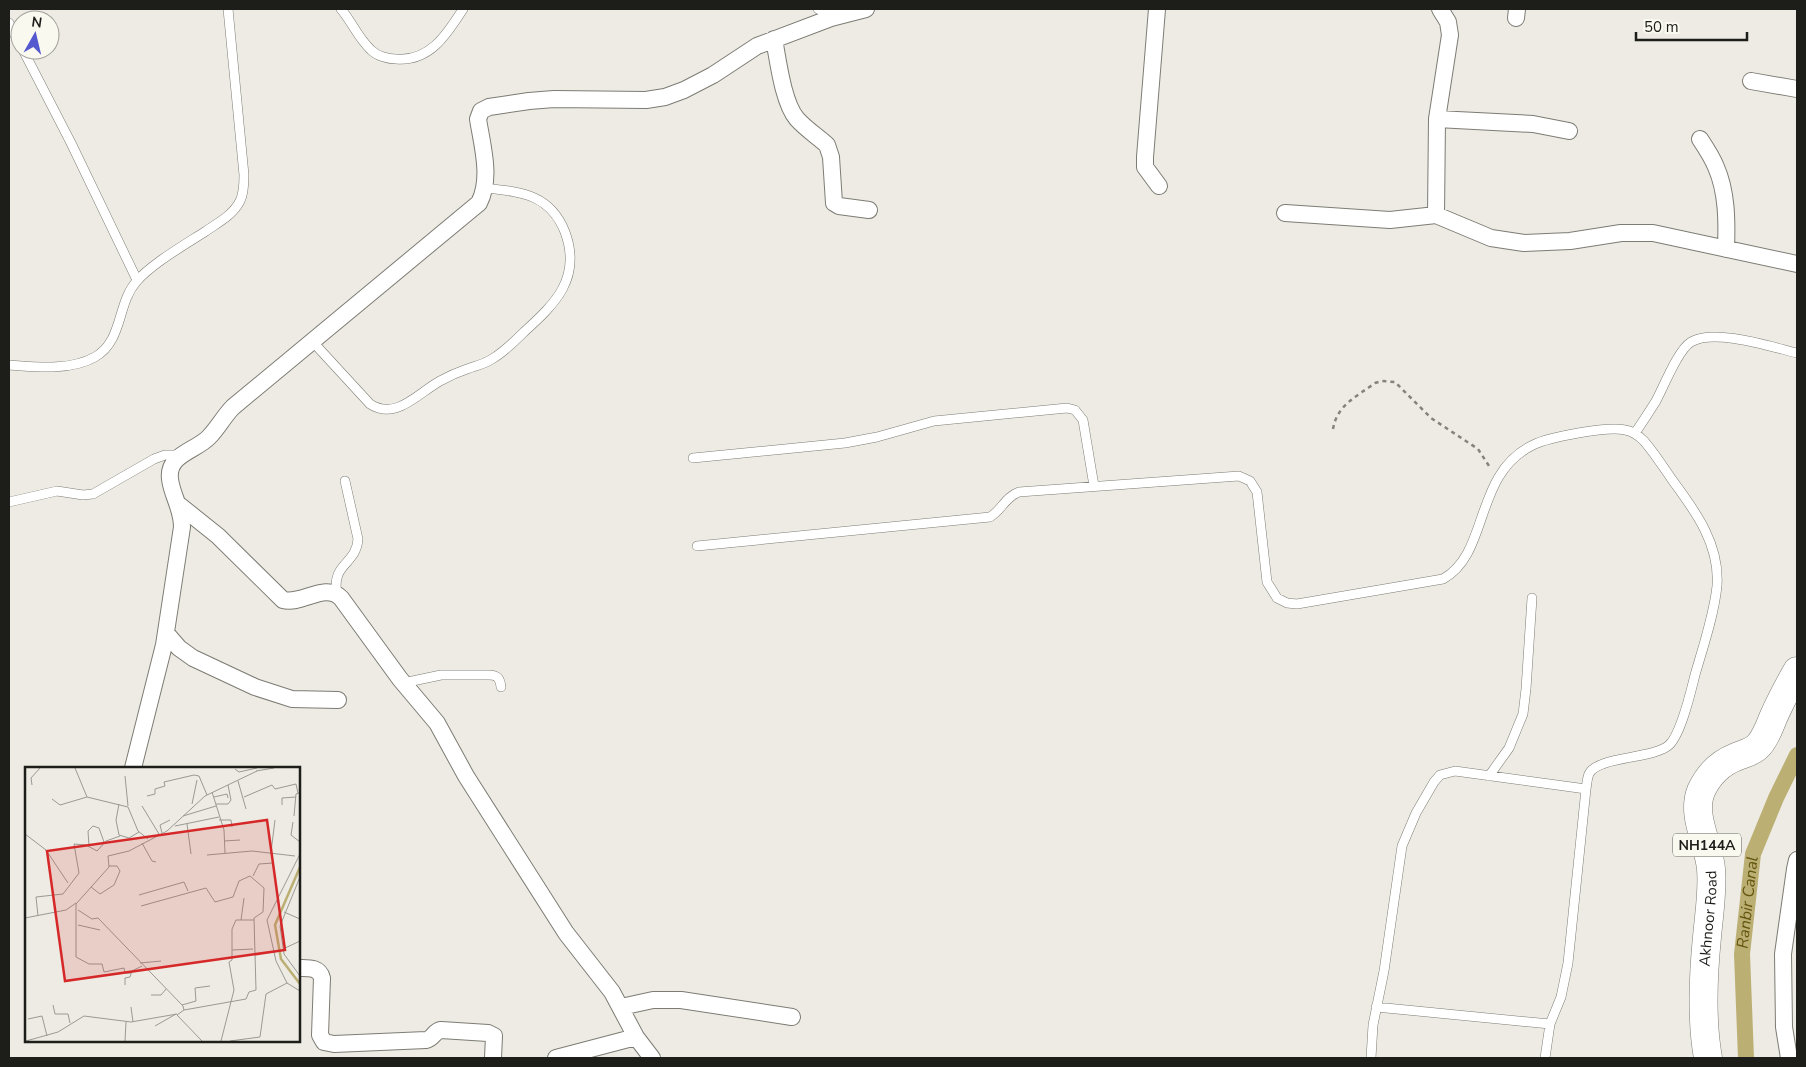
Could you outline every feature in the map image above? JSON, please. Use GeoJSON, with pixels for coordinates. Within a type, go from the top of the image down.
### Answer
{"type":"FeatureCollection","features":[{"type":"Feature","properties":{"kind":"highway","name":"Akhnoor Road"},"geometry":{"type":"LineString","coordinates":[[1708,1058],[1704,1003],[1712,882],[1710,858],[1700,824],[1698,808],[1701,792],[1710,776],[1718,767],[1757,748],[1765,738],[1797,671]]}},
{"type":"Feature","properties":{"kind":"street"},"geometry":{"type":"LineString","coordinates":[[133,767],[156,684],[166,633],[182,527],[178,504],[170,480],[174,461],[205,441],[233,406],[479,202],[485,188],[486,177],[478,119],[481,112],[484,109],[497,106],[554,99],[646,100],[665,96],[684,90],[713,75],[757,46],[834,17],[866,9]]}},
{"type":"Feature","properties":{"kind":"street"},"geometry":{"type":"LineString","coordinates":[[1157,9],[1144,157],[1146,167],[1159,186]]}},
{"type":"Feature","properties":{"kind":"street"},"geometry":{"type":"LineString","coordinates":[[1436,215],[1437,119],[1450,36],[1448,22],[1440,9]]}},
{"type":"Feature","properties":{"kind":"street"},"geometry":{"type":"LineString","coordinates":[[774,39],[791,110],[796,118],[826,145],[829,150],[834,203],[839,206],[869,210]]}},
{"type":"Feature","properties":{"kind":"street"},"geometry":{"type":"LineString","coordinates":[[1751,82],[1797,89]]}},
{"type":"Feature","properties":{"kind":"street"},"geometry":{"type":"LineString","coordinates":[[1437,119],[1533,124],[1569,132]]}},
{"type":"Feature","properties":{"kind":"street"},"geometry":{"type":"LineString","coordinates":[[1700,139],[1716,167],[1722,185],[1726,206],[1726,249]]}},
{"type":"Feature","properties":{"kind":"street"},"geometry":{"type":"LineString","coordinates":[[1285,213],[1390,220],[1436,215],[1501,241],[1548,243],[1642,232],[1797,264]]}},
{"type":"Feature","properties":{"kind":"street"},"geometry":{"type":"LineString","coordinates":[[178,504],[218,536],[283,600],[290,602],[329,592],[337,595],[437,723],[466,776],[566,932],[612,992],[636,1037],[652,1058]]}},
{"type":"Feature","properties":{"kind":"street"},"geometry":{"type":"LineString","coordinates":[[166,633],[179,648],[193,658],[255,688],[292,698],[338,700]]}},
{"type":"Feature","properties":{"kind":"street"},"geometry":{"type":"LineString","coordinates":[[1792,1054],[1784,1028],[1783,954],[1797,860]]}},
{"type":"Feature","properties":{"kind":"street"},"geometry":{"type":"LineString","coordinates":[[300,968],[316,970],[321,974],[320,1035],[324,1042],[334,1044],[426,1040],[431,1039],[441,1030],[488,1033],[494,1036],[493,1058]]}},
{"type":"Feature","properties":{"kind":"street"},"geometry":{"type":"LineString","coordinates":[[621,1007],[654,1000],[680,1000],[792,1017]]}},
{"type":"Feature","properties":{"kind":"street"},"geometry":{"type":"LineString","coordinates":[[556,1058],[636,1037]]}},
{"type":"Feature","properties":{"kind":"lane"},"geometry":{"type":"LineString","coordinates":[[9,365],[64,366],[86,361],[101,353],[116,332],[130,290],[137,280],[228,216],[240,201],[243,192],[244,175],[228,9]]}},
{"type":"Feature","properties":{"kind":"lane"},"geometry":{"type":"LineString","coordinates":[[342,9],[372,52],[388,59],[402,60],[420,57],[436,46],[463,9]]}},
{"type":"Feature","properties":{"kind":"lane"},"geometry":{"type":"LineString","coordinates":[[818,9],[834,17]]}},
{"type":"Feature","properties":{"kind":"lane"},"geometry":{"type":"LineString","coordinates":[[28,60],[71,143],[137,280]]}},
{"type":"Feature","properties":{"kind":"lane"},"geometry":{"type":"LineString","coordinates":[[312,341],[370,404],[382,410],[396,409],[437,383],[491,360],[503,351],[553,305],[569,274],[569,247],[562,225],[545,204],[525,194],[485,188]]}},
{"type":"Feature","properties":{"kind":"lane"},"geometry":{"type":"LineString","coordinates":[[1634,433],[1654,403],[1684,348],[1692,341],[1704,337],[1722,337],[1756,342],[1797,353]]}},
{"type":"Feature","properties":{"kind":"lane"},"geometry":{"type":"LineString","coordinates":[[693,458],[844,443],[877,437],[934,421],[1067,408],[1075,410],[1083,420],[1094,486]]}},
{"type":"Feature","properties":{"kind":"lane"},"geometry":{"type":"LineString","coordinates":[[697,546],[982,518],[997,513],[1009,496],[1019,492],[1233,476],[1245,478],[1253,485],[1257,492],[1267,582],[1277,598],[1287,603],[1297,604],[1443,579],[1450,575],[1468,552],[1489,495],[1497,479],[1510,461],[1520,452],[1533,444],[1547,440],[1606,428],[1626,430],[1634,433],[1652,451],[1700,517],[1717,567],[1717,587],[1692,687],[1675,738],[1669,746],[1658,751],[1605,764],[1589,773],[1568,963],[1561,997],[1550,1024],[1545,1058]]}},
{"type":"Feature","properties":{"kind":"lane"},"geometry":{"type":"LineString","coordinates":[[9,502],[57,491],[83,495],[94,494],[154,458],[165,455],[181,455]]}},
{"type":"Feature","properties":{"kind":"lane"},"geometry":{"type":"LineString","coordinates":[[337,595],[336,578],[353,555],[358,539],[345,481]]}},
{"type":"Feature","properties":{"kind":"lane"},"geometry":{"type":"LineString","coordinates":[[1489,776],[1508,748],[1523,714],[1532,598]]}},
{"type":"Feature","properties":{"kind":"lane"},"geometry":{"type":"LineString","coordinates":[[404,683],[442,675],[489,675],[499,679],[501,687]]}},
{"type":"Feature","properties":{"kind":"lane"},"geometry":{"type":"LineString","coordinates":[[1372,1058],[1372,1025],[1384,971],[1399,856],[1410,825],[1434,782],[1440,775],[1456,771],[1586,789]]}},
{"type":"Feature","properties":{"kind":"lane"},"geometry":{"type":"LineString","coordinates":[[1376,1007],[1550,1024]]}},
{"type":"Feature","properties":{"kind":"path"},"geometry":{"type":"LineString","coordinates":[[1333,430],[1337,414],[1348,403],[1375,383],[1382,381],[1395,382],[1431,418],[1478,449],[1497,479]]}},
{"type":"Feature","properties":{"kind":"waterway","name":"Ranbir Canal"},"geometry":{"type":"LineString","coordinates":[[1746,1058],[1742,954],[1753,854],[1776,798],[1797,755]]}}]}
